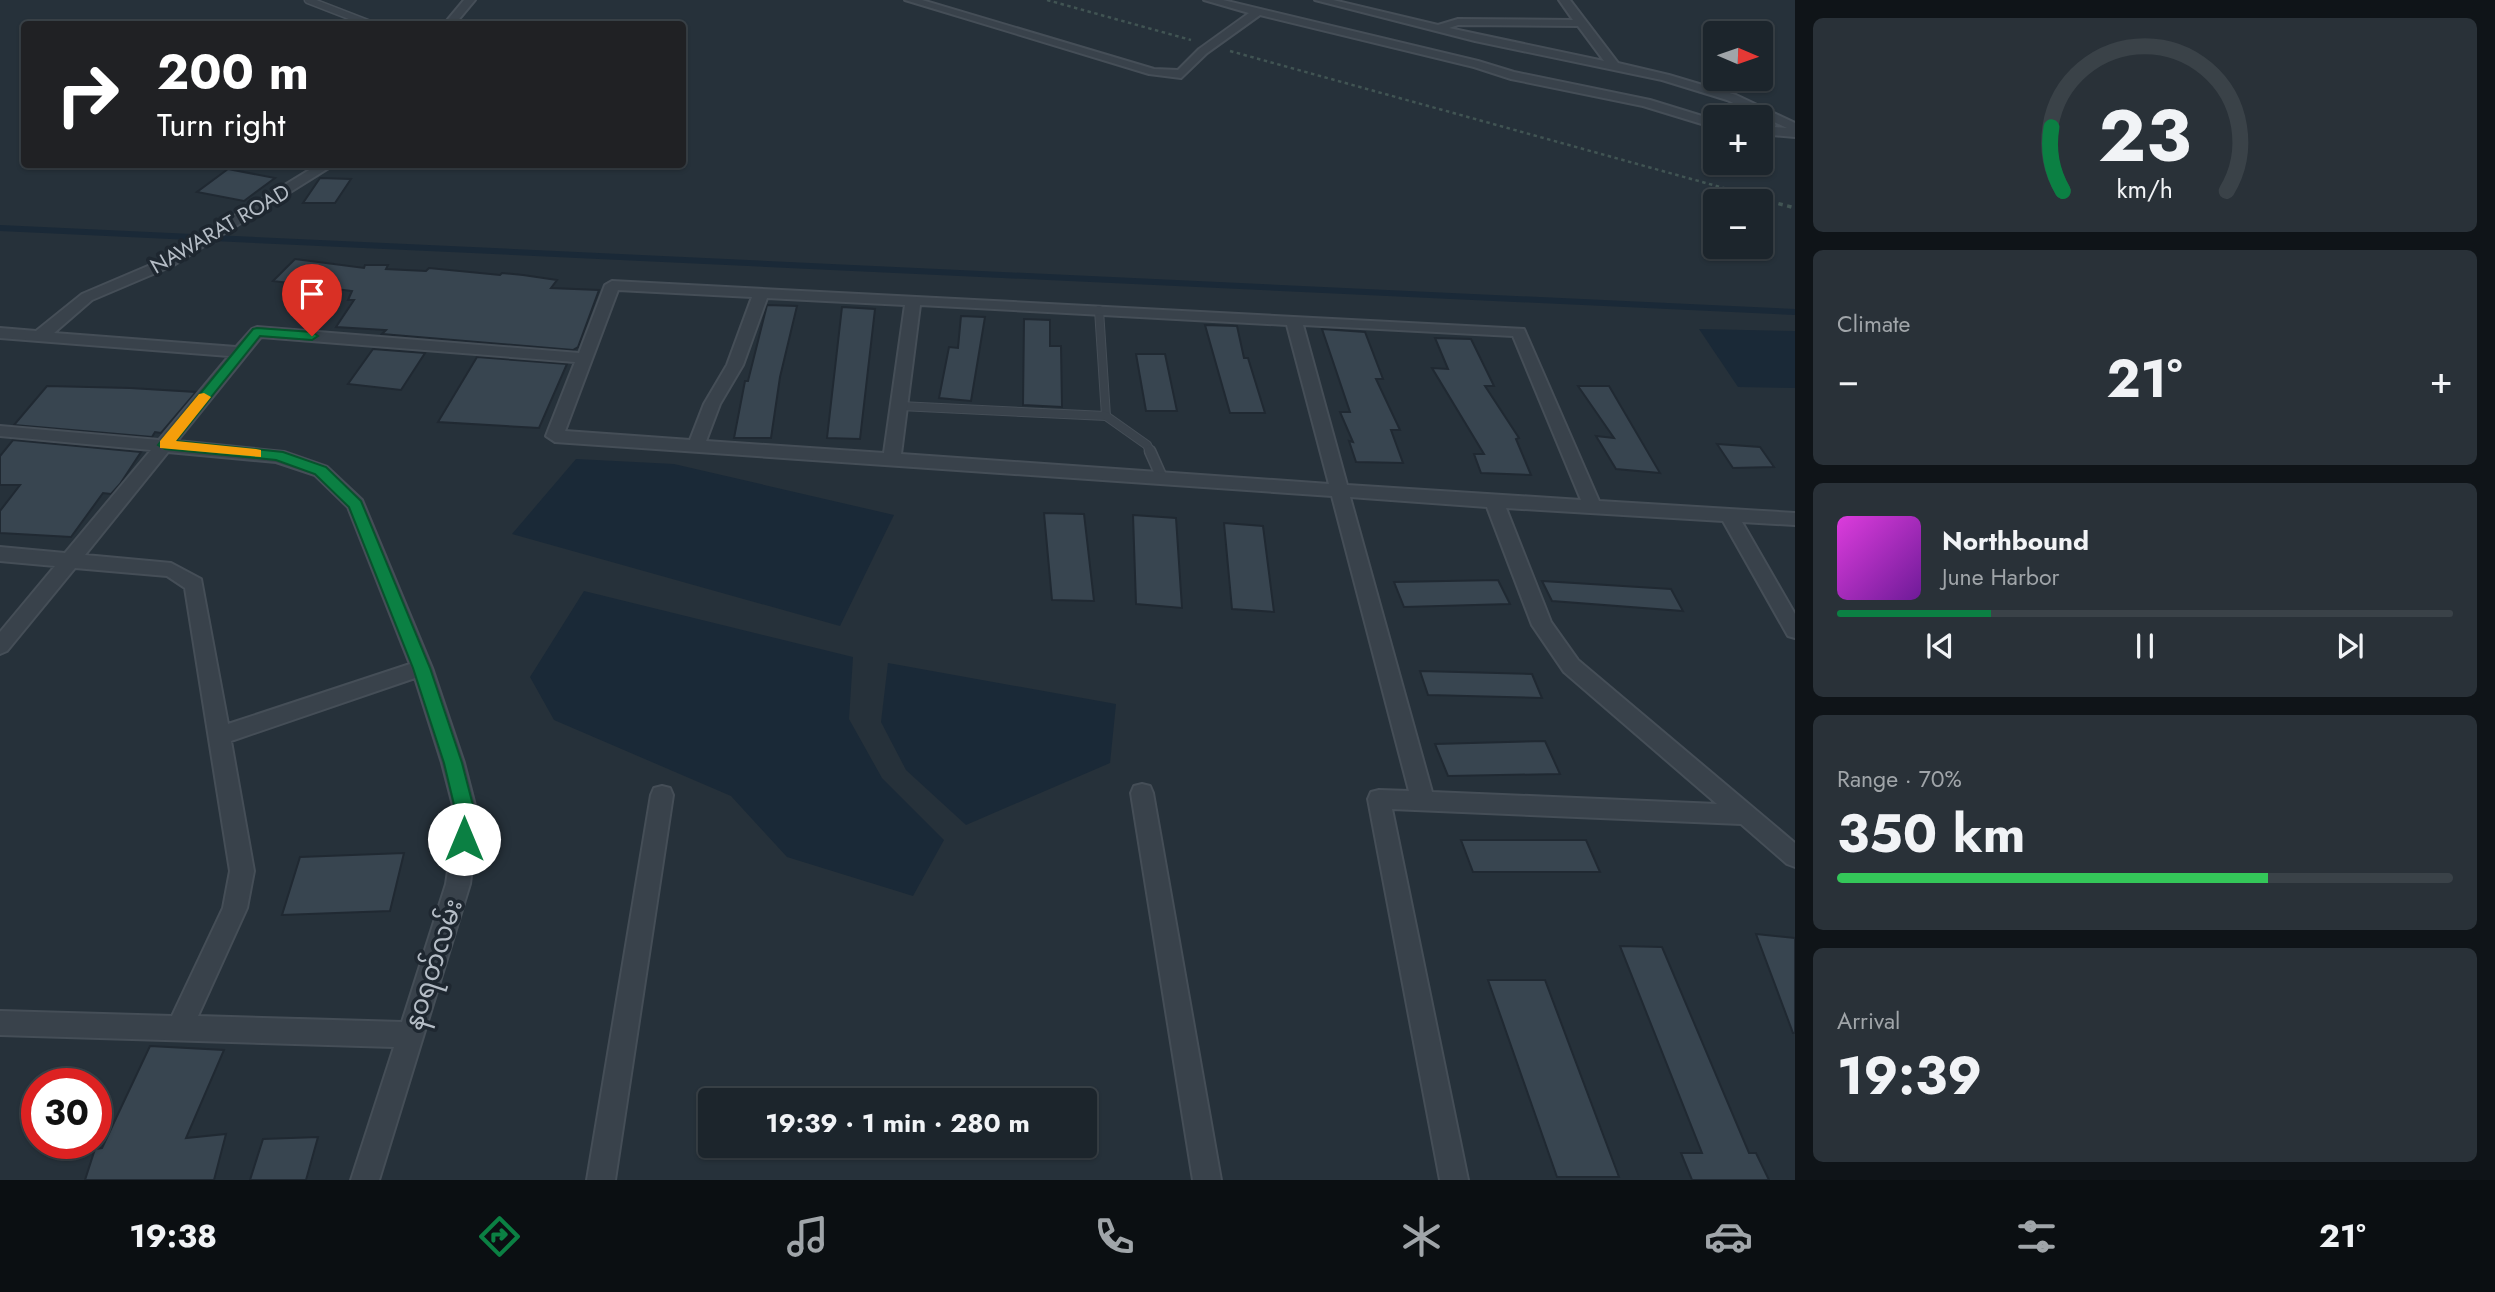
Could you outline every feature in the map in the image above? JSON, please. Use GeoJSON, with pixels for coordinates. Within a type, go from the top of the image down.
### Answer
{"type":"FeatureCollection","features":[{"type":"Feature","properties":{"kind":"street"},"geometry":{"type":"LineString","coordinates":[[452,21],[470,0]]}},
{"type":"Feature","properties":{"kind":"street"},"geometry":{"type":"LineString","coordinates":[[910,0],[1163,75],[1181,74],[1210,46],[1257,12]]}},
{"type":"Feature","properties":{"kind":"street"},"geometry":{"type":"LineString","coordinates":[[1209,0],[1478,64],[1511,75],[1646,103],[1703,120]]}},
{"type":"Feature","properties":{"kind":"street"},"geometry":{"type":"LineString","coordinates":[[1320,0],[1702,87],[1769,114],[1795,131]]}},
{"type":"Feature","properties":{"kind":"street"},"geometry":{"type":"LineString","coordinates":[[1564,0],[1615,67]]}},
{"type":"Feature","properties":{"kind":"street"},"geometry":{"type":"LineString","coordinates":[[1440,29],[1458,22],[1582,23]]}},
{"type":"Feature","properties":{"kind":"street"},"geometry":{"type":"LineString","coordinates":[[1773,130],[1795,131]]}},
{"type":"Feature","properties":{"kind":"street","name":"NAWARAT ROAD"},"geometry":{"type":"LineString","coordinates":[[40,336],[87,297],[167,263],[322,168]]}},
{"type":"Feature","properties":{"kind":"street"},"geometry":{"type":"LineString","coordinates":[[1593,507],[1519,332],[612,285],[555,436],[1341,491],[1494,501],[1593,507],[1795,519]]}},
{"type":"Feature","properties":{"kind":"street"},"geometry":{"type":"LineString","coordinates":[[696,446],[712,404],[734,365],[761,293]]}},
{"type":"Feature","properties":{"kind":"street"},"geometry":{"type":"LineString","coordinates":[[892,460],[913,301]]}},
{"type":"Feature","properties":{"kind":"street"},"geometry":{"type":"LineString","coordinates":[[1294,321],[1423,801]]}},
{"type":"Feature","properties":{"kind":"street"},"geometry":{"type":"LineString","coordinates":[[0,646],[257,332],[585,358]]}},
{"type":"Feature","properties":{"kind":"street"},"geometry":{"type":"LineString","coordinates":[[0,333],[241,352]]}},
{"type":"Feature","properties":{"kind":"street","name":"နဝရတ်လမ်း"},"geometry":{"type":"LineString","coordinates":[[0,431],[278,456],[320,471],[356,504],[422,668],[453,763],[467,817],[458,884],[365,1180]]}},
{"type":"Feature","properties":{"kind":"street"},"geometry":{"type":"LineString","coordinates":[[1494,501],[1542,625],[1571,666],[1795,857]]}},
{"type":"Feature","properties":{"kind":"street"},"geometry":{"type":"LineString","coordinates":[[1729,515],[1795,631]]}},
{"type":"Feature","properties":{"kind":"street"},"geometry":{"type":"LineString","coordinates":[[0,554],[171,570],[194,584],[242,871],[235,908],[179,1029]]}},
{"type":"Feature","properties":{"kind":"street"},"geometry":{"type":"LineString","coordinates":[[219,736],[422,668]]}},
{"type":"Feature","properties":{"kind":"street"},"geometry":{"type":"LineString","coordinates":[[1142,793],[1207,1180]]}},
{"type":"Feature","properties":{"kind":"street"},"geometry":{"type":"LineString","coordinates":[[601,1180],[662,795]]}},
{"type":"Feature","properties":{"kind":"street"},"geometry":{"type":"LineString","coordinates":[[1454,1180],[1379,799],[1747,815]]}},
{"type":"Feature","properties":{"kind":"street"},"geometry":{"type":"LineString","coordinates":[[0,1023],[411,1035]]}},
{"type":"Feature","properties":{"kind":"lane"},"geometry":{"type":"LineString","coordinates":[[311,0],[363,21]]}},
{"type":"Feature","properties":{"kind":"lane"},"geometry":{"type":"LineString","coordinates":[[1099,310],[1106,416]]}},
{"type":"Feature","properties":{"kind":"lane"},"geometry":{"type":"LineString","coordinates":[[900,406],[1106,416],[1147,445],[1162,478]]}},
{"type":"Feature","properties":{"kind":"path"},"geometry":{"type":"LineString","coordinates":[[1047,0],[1795,208]]}},
{"type":"Feature","properties":{"kind":"water"},"geometry":{"type":"Polygon","coordinates":[[[1699,329],[1795,331],[1795,388],[1738,387],[1699,329]]]}},
{"type":"Feature","properties":{"kind":"water"},"geometry":{"type":"Polygon","coordinates":[[[576,459],[674,464],[894,515],[840,626],[512,534],[576,459]]]}},
{"type":"Feature","properties":{"kind":"water"},"geometry":{"type":"Polygon","coordinates":[[[584,591],[853,657],[849,719],[882,778],[944,840],[913,896],[787,857],[731,796],[554,720],[530,677],[584,591]]]}},
{"type":"Feature","properties":{"kind":"water"},"geometry":{"type":"Polygon","coordinates":[[[888,663],[1116,704],[1110,763],[966,825],[906,770],[881,722],[888,663]]]}},
{"type":"Feature","properties":{"kind":"building"},"geometry":{"type":"Polygon","coordinates":[[[228,169],[275,178],[244,201],[197,192],[228,169]]]}},
{"type":"Feature","properties":{"kind":"building"},"geometry":{"type":"Polygon","coordinates":[[[320,178],[351,179],[335,203],[303,203],[320,178]]]}},
{"type":"Feature","properties":{"kind":"building"},"geometry":{"type":"Polygon","coordinates":[[[295,259],[364,268],[365,265],[388,265],[386,269],[426,271],[429,268],[523,275],[557,280],[551,288],[599,290],[578,347],[573,350],[382,334],[386,330],[336,327],[354,300],[348,300],[352,291],[273,281],[295,259]]]}},
{"type":"Feature","properties":{"kind":"building"},"geometry":{"type":"Polygon","coordinates":[[[767,305],[797,306],[780,377],[771,438],[734,438],[745,381],[748,381],[767,305]]]}},
{"type":"Feature","properties":{"kind":"building"},"geometry":{"type":"Polygon","coordinates":[[[842,307],[875,309],[860,439],[827,438],[842,307]]]}},
{"type":"Feature","properties":{"kind":"building"},"geometry":{"type":"Polygon","coordinates":[[[961,316],[985,317],[971,401],[939,398],[949,347],[958,348],[961,316]]]}},
{"type":"Feature","properties":{"kind":"building"},"geometry":{"type":"Polygon","coordinates":[[[1024,319],[1050,320],[1050,346],[1061,346],[1062,407],[1023,405],[1024,319]]]}},
{"type":"Feature","properties":{"kind":"building"},"geometry":{"type":"Polygon","coordinates":[[[1205,325],[1237,326],[1244,358],[1248,358],[1265,413],[1230,413],[1205,325]]]}},
{"type":"Feature","properties":{"kind":"building"},"geometry":{"type":"Polygon","coordinates":[[[1322,329],[1365,332],[1383,379],[1376,379],[1400,430],[1391,430],[1403,463],[1356,462],[1349,441],[1353,442],[1340,412],[1350,412],[1322,329]]]}},
{"type":"Feature","properties":{"kind":"building"},"geometry":{"type":"Polygon","coordinates":[[[1435,338],[1471,339],[1494,386],[1485,386],[1519,438],[1516,439],[1531,475],[1481,473],[1474,454],[1484,454],[1432,368],[1448,369],[1435,338]]]}},
{"type":"Feature","properties":{"kind":"building"},"geometry":{"type":"Polygon","coordinates":[[[373,349],[425,353],[401,390],[348,384],[373,349]]]}},
{"type":"Feature","properties":{"kind":"building"},"geometry":{"type":"Polygon","coordinates":[[[1136,354],[1165,354],[1177,411],[1146,411],[1136,354]]]}},
{"type":"Feature","properties":{"kind":"building"},"geometry":{"type":"Polygon","coordinates":[[[477,357],[567,364],[539,428],[438,422],[477,357]]]}},
{"type":"Feature","properties":{"kind":"building"},"geometry":{"type":"Polygon","coordinates":[[[47,386],[196,392],[161,433],[155,432],[152,437],[14,425],[47,386]]]}},
{"type":"Feature","properties":{"kind":"building"},"geometry":{"type":"Polygon","coordinates":[[[1578,386],[1609,386],[1660,473],[1616,469],[1596,436],[1614,438],[1578,386]]]}},
{"type":"Feature","properties":{"kind":"building"},"geometry":{"type":"Polygon","coordinates":[[[13,440],[141,452],[120,484],[111,494],[103,493],[71,537],[0,533],[0,511],[20,485],[0,485],[0,456],[13,440]]]}},
{"type":"Feature","properties":{"kind":"building"},"geometry":{"type":"Polygon","coordinates":[[[1717,444],[1760,447],[1774,467],[1733,468],[1717,444]]]}},
{"type":"Feature","properties":{"kind":"building"},"geometry":{"type":"Polygon","coordinates":[[[1044,513],[1084,514],[1094,601],[1052,600],[1044,513]]]}},
{"type":"Feature","properties":{"kind":"building"},"geometry":{"type":"Polygon","coordinates":[[[1133,515],[1176,518],[1182,608],[1136,604],[1133,515]]]}},
{"type":"Feature","properties":{"kind":"building"},"geometry":{"type":"Polygon","coordinates":[[[1224,523],[1263,526],[1274,612],[1232,609],[1224,523]]]}},
{"type":"Feature","properties":{"kind":"building"},"geometry":{"type":"Polygon","coordinates":[[[1498,580],[1510,604],[1404,607],[1394,582],[1498,580]]]}},
{"type":"Feature","properties":{"kind":"building"},"geometry":{"type":"Polygon","coordinates":[[[1542,581],[1671,589],[1683,611],[1552,601],[1542,581]]]}},
{"type":"Feature","properties":{"kind":"building"},"geometry":{"type":"Polygon","coordinates":[[[1420,671],[1532,674],[1542,698],[1428,695],[1420,671]]]}},
{"type":"Feature","properties":{"kind":"building"},"geometry":{"type":"Polygon","coordinates":[[[1545,741],[1560,774],[1448,776],[1435,744],[1545,741]]]}},
{"type":"Feature","properties":{"kind":"building"},"geometry":{"type":"Polygon","coordinates":[[[1461,840],[1586,840],[1600,872],[1473,872],[1461,840]]]}},
{"type":"Feature","properties":{"kind":"building"},"geometry":{"type":"Polygon","coordinates":[[[404,853],[390,911],[282,915],[300,857],[404,853]]]}},
{"type":"Feature","properties":{"kind":"building"},"geometry":{"type":"Polygon","coordinates":[[[1756,934],[1795,938],[1795,1033],[1793,1033],[1756,934]]]}},
{"type":"Feature","properties":{"kind":"building"},"geometry":{"type":"Polygon","coordinates":[[[1620,946],[1662,947],[1749,1153],[1756,1153],[1769,1180],[1692,1180],[1681,1153],[1702,1153],[1620,946]]]}},
{"type":"Feature","properties":{"kind":"building"},"geometry":{"type":"Polygon","coordinates":[[[1488,980],[1545,980],[1619,1177],[1557,1177],[1488,980]]]}},
{"type":"Feature","properties":{"kind":"building"},"geometry":{"type":"Polygon","coordinates":[[[150,1046],[224,1050],[186,1138],[226,1134],[214,1180],[85,1180],[92,1159],[112,1159],[112,1127],[150,1046]]]}},
{"type":"Feature","properties":{"kind":"building"},"geometry":{"type":"Polygon","coordinates":[[[318,1137],[306,1180],[250,1180],[263,1139],[318,1137]]]}},
{"type":"Feature","properties":{"kind":"waterway"},"geometry":{"type":"LineString","coordinates":[[0,228],[1795,312]]}},
{"type":"Feature","properties":{"kind":"slow traffic"},"geometry":{"type":"LineString","coordinates":[[204,397],[165,445],[256,453]]}},
{"type":"Feature","properties":{"kind":"route"},"geometry":{"type":"LineString","coordinates":[[312,336],[257,332],[165,445],[278,456],[320,471],[356,504],[422,668],[453,763],[467,817],[464,839]]}}]}
